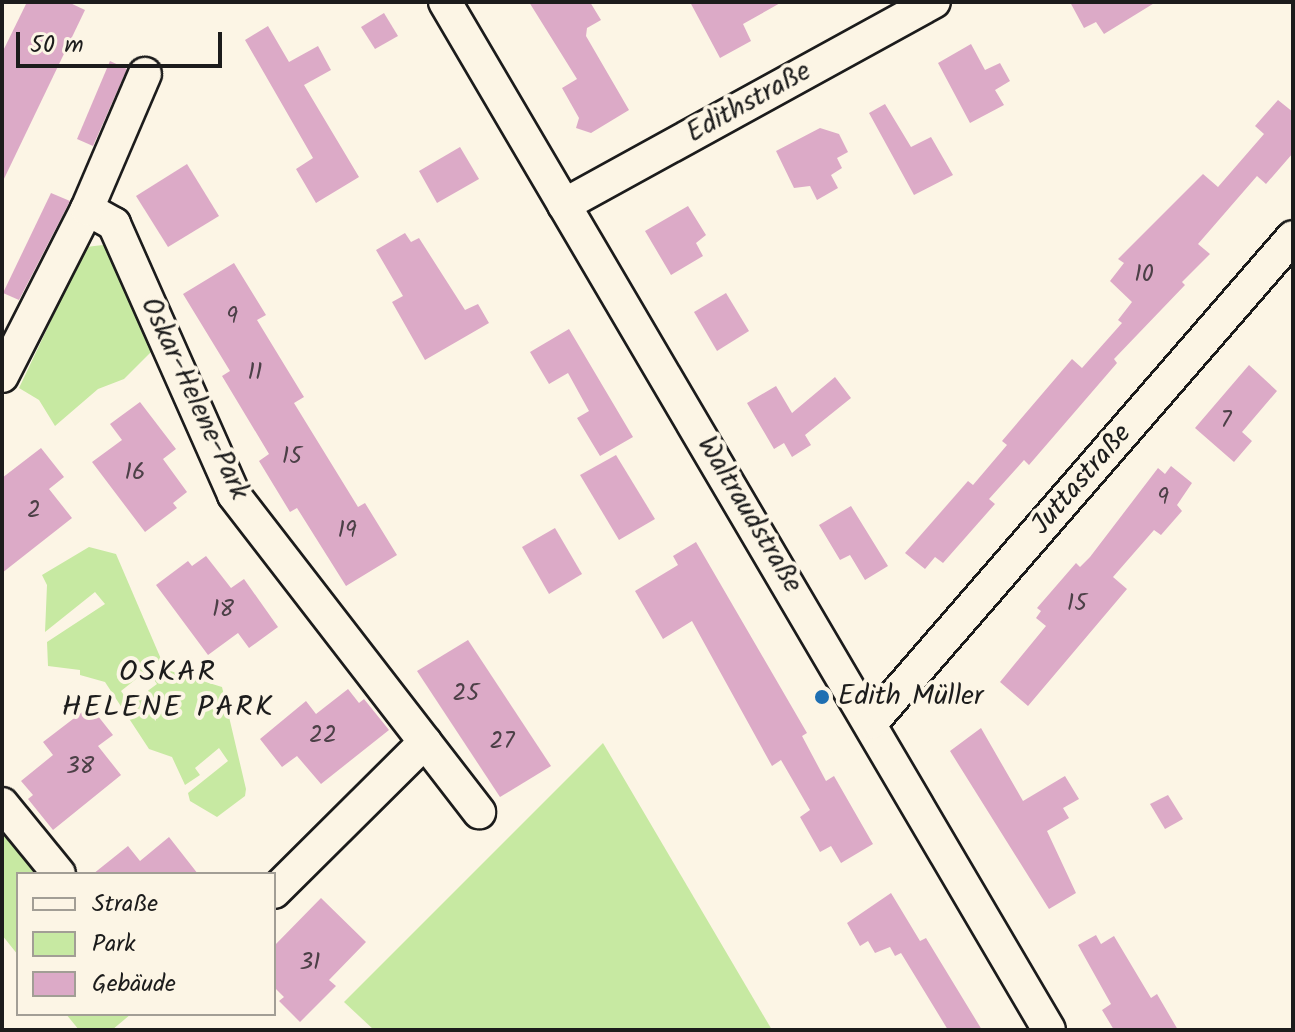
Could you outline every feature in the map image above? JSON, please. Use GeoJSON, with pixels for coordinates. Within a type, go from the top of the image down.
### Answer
{"type":"FeatureCollection","features":[{"type":"Feature","properties":{"kind":"street","name":"Waltraudstraße"},"geometry":{"type":"LineString","coordinates":[[445,2],[872,722],[1049,1030]]}},
{"type":"Feature","properties":{"kind":"street","name":"Edithstraße"},"geometry":{"type":"LineString","coordinates":[[564,205],[934,2]]}},
{"type":"Feature","properties":{"kind":"street"},"geometry":{"type":"LineString","coordinates":[[2,376],[87,209],[145,74]]}},
{"type":"Feature","properties":{"kind":"street","name":"Oskar-Helene-Park"},"geometry":{"type":"LineString","coordinates":[[87,209],[114,224],[234,495],[479,812]]}},
{"type":"Feature","properties":{"kind":"street","name":"Juttastraße"},"geometry":{"type":"LineString","coordinates":[[872,722],[1293,237]]}},
{"type":"Feature","properties":{"kind":"street"},"geometry":{"type":"LineString","coordinates":[[276,890],[425,742]]}},
{"type":"Feature","properties":{"kind":"street"},"geometry":{"type":"LineString","coordinates":[[2,804],[57,872]]}},
{"type":"Feature","properties":{"kind":"green space"},"geometry":{"type":"Polygon","coordinates":[[[103,245],[113,255],[152,351],[124,379],[98,389],[55,426],[39,400],[19,388],[86,247],[103,245]]]}},
{"type":"Feature","properties":{"kind":"green space"},"geometry":{"type":"Polygon","coordinates":[[[89,547],[116,554],[161,659],[121,691],[130,704],[157,684],[152,677],[164,669],[222,687],[246,789],[245,796],[217,817],[190,801],[188,793],[228,761],[219,748],[195,768],[200,775],[185,785],[172,757],[149,749],[105,682],[80,675],[80,670],[48,666],[47,642],[105,604],[95,592],[45,632],[47,585],[42,575],[89,547]]]}},
{"type":"Feature","properties":{"kind":"green space"},"geometry":{"type":"Polygon","coordinates":[[[603,743],[772,1030],[374,1030],[344,1002],[603,743]]]}},
{"type":"Feature","properties":{"kind":"green space"},"geometry":{"type":"Polygon","coordinates":[[[2,822],[41,872],[16,872],[16,952],[2,935],[2,822]]]}},
{"type":"Feature","properties":{"kind":"green space"},"geometry":{"type":"Polygon","coordinates":[[[68,1016],[129,1016],[112,1030],[79,1030],[68,1016]]]}},
{"type":"Feature","properties":{"kind":"building"},"geometry":{"type":"Polygon","coordinates":[[[27,2],[68,2],[85,10],[2,183],[2,53],[27,2]]]}},
{"type":"Feature","properties":{"kind":"building"},"geometry":{"type":"Polygon","coordinates":[[[529,2],[590,2],[601,20],[587,28],[586,36],[629,110],[591,133],[576,128],[579,118],[562,88],[577,79],[529,2]]]}},
{"type":"Feature","properties":{"kind":"building"},"geometry":{"type":"Polygon","coordinates":[[[690,2],[782,2],[743,24],[751,41],[720,58],[690,2]]]}},
{"type":"Feature","properties":{"kind":"building"},"geometry":{"type":"Polygon","coordinates":[[[1070,2],[1156,2],[1104,34],[1096,22],[1084,28],[1070,2]]]}},
{"type":"Feature","properties":{"kind":"building"},"geometry":{"type":"Polygon","coordinates":[[[384,13],[398,36],[375,49],[361,27],[384,13]]]}},
{"type":"Feature","properties":{"kind":"building"},"geometry":{"type":"Polygon","coordinates":[[[268,26],[289,62],[318,46],[331,70],[304,85],[359,177],[316,203],[296,169],[313,158],[245,40],[268,26]]]}},
{"type":"Feature","properties":{"kind":"building"},"geometry":{"type":"Polygon","coordinates":[[[971,44],[985,70],[1000,63],[1010,81],[995,90],[1004,105],[970,123],[938,63],[971,44]]]}},
{"type":"Feature","properties":{"kind":"building"},"geometry":{"type":"Polygon","coordinates":[[[110,61],[127,69],[93,146],[77,139],[110,61]]]}},
{"type":"Feature","properties":{"kind":"building"},"geometry":{"type":"Polygon","coordinates":[[[1278,100],[1293,112],[1293,153],[1266,184],[1257,176],[1198,244],[1210,254],[1182,282],[1185,285],[1114,359],[1117,363],[1029,465],[1024,460],[989,499],[995,504],[943,563],[935,557],[925,569],[905,553],[968,481],[973,485],[1007,445],[1002,441],[1072,359],[1082,368],[1122,323],[1118,320],[1132,302],[1110,281],[1124,263],[1118,259],[1203,174],[1218,187],[1264,134],[1255,126],[1278,100]]]}},
{"type":"Feature","properties":{"kind":"building"},"geometry":{"type":"Polygon","coordinates":[[[885,104],[911,147],[931,137],[953,175],[914,195],[869,113],[885,104]]]}},
{"type":"Feature","properties":{"kind":"building"},"geometry":{"type":"Polygon","coordinates":[[[820,128],[839,134],[848,152],[837,158],[842,168],[831,175],[838,188],[817,200],[810,186],[794,188],[776,151],[820,128]]]}},
{"type":"Feature","properties":{"kind":"building"},"geometry":{"type":"Polygon","coordinates":[[[460,147],[479,179],[437,203],[419,171],[460,147]]]}},
{"type":"Feature","properties":{"kind":"building"},"geometry":{"type":"Polygon","coordinates":[[[187,164],[219,216],[168,247],[136,196],[187,164]]]}},
{"type":"Feature","properties":{"kind":"building"},"geometry":{"type":"Polygon","coordinates":[[[51,193],[70,201],[19,300],[3,293],[51,193]]]}},
{"type":"Feature","properties":{"kind":"building"},"geometry":{"type":"Polygon","coordinates":[[[688,206],[706,235],[696,243],[703,256],[671,275],[645,231],[688,206]]]}},
{"type":"Feature","properties":{"kind":"building"},"geometry":{"type":"Polygon","coordinates":[[[405,233],[411,242],[419,238],[465,310],[478,304],[489,323],[425,360],[392,302],[403,296],[376,250],[405,233]]]}},
{"type":"Feature","properties":{"kind":"building"},"geometry":{"type":"Polygon","coordinates":[[[234,263],[266,315],[257,320],[304,397],[294,403],[358,507],[365,503],[397,555],[346,586],[297,508],[290,512],[259,461],[269,454],[222,376],[230,371],[183,294],[234,263]]]}},
{"type":"Feature","properties":{"kind":"building"},"geometry":{"type":"Polygon","coordinates":[[[726,293],[749,331],[717,351],[694,312],[726,293]]]}},
{"type":"Feature","properties":{"kind":"building"},"geometry":{"type":"Polygon","coordinates":[[[569,329],[633,437],[600,456],[577,418],[589,411],[568,373],[549,384],[530,352],[569,329]]]}},
{"type":"Feature","properties":{"kind":"building"},"geometry":{"type":"Polygon","coordinates":[[[1249,365],[1277,391],[1242,432],[1252,441],[1234,462],[1195,428],[1249,365]]]}},
{"type":"Feature","properties":{"kind":"building"},"geometry":{"type":"Polygon","coordinates":[[[835,377],[851,398],[805,435],[811,445],[792,457],[784,443],[774,449],[747,403],[776,386],[792,413],[835,377]]]}},
{"type":"Feature","properties":{"kind":"building"},"geometry":{"type":"Polygon","coordinates":[[[140,402],[176,449],[163,459],[187,492],[173,503],[177,508],[145,532],[92,462],[122,440],[110,424],[140,402]]]}},
{"type":"Feature","properties":{"kind":"building"},"geometry":{"type":"Polygon","coordinates":[[[41,448],[64,477],[49,489],[72,518],[2,573],[2,478],[41,448]]]}},
{"type":"Feature","properties":{"kind":"building"},"geometry":{"type":"Polygon","coordinates":[[[616,455],[655,519],[619,540],[580,475],[616,455]]]}},
{"type":"Feature","properties":{"kind":"building"},"geometry":{"type":"Polygon","coordinates":[[[1171,466],[1192,483],[1177,505],[1182,511],[1161,535],[1154,530],[1113,577],[1127,589],[1028,706],[1000,682],[1046,626],[1036,618],[1041,611],[1037,608],[1076,563],[1080,567],[1090,557],[1158,468],[1165,474],[1171,466]]]}},
{"type":"Feature","properties":{"kind":"building"},"geometry":{"type":"Polygon","coordinates":[[[851,506],[888,566],[865,580],[850,555],[840,560],[819,525],[851,506]]]}},
{"type":"Feature","properties":{"kind":"building"},"geometry":{"type":"Polygon","coordinates":[[[555,528],[582,574],[549,594],[522,547],[555,528]]]}},
{"type":"Feature","properties":{"kind":"building"},"geometry":{"type":"Polygon","coordinates":[[[696,542],[807,733],[802,736],[826,781],[834,776],[873,844],[841,863],[831,846],[820,852],[800,817],[810,810],[781,760],[772,766],[692,621],[663,639],[635,591],[678,565],[673,556],[696,542]]]}},
{"type":"Feature","properties":{"kind":"building"},"geometry":{"type":"Polygon","coordinates":[[[206,556],[231,588],[244,579],[278,627],[249,648],[238,633],[208,655],[156,585],[188,561],[192,566],[206,556]]]}},
{"type":"Feature","properties":{"kind":"building"},"geometry":{"type":"Polygon","coordinates":[[[468,640],[551,766],[500,797],[417,671],[468,640]]]}},
{"type":"Feature","properties":{"kind":"building"},"geometry":{"type":"Polygon","coordinates":[[[348,689],[359,703],[364,699],[389,730],[321,784],[297,756],[282,767],[260,739],[306,701],[316,714],[348,689]]]}},
{"type":"Feature","properties":{"kind":"building"},"geometry":{"type":"Polygon","coordinates":[[[90,706],[113,735],[98,746],[121,775],[53,830],[28,799],[33,795],[21,781],[53,755],[43,742],[90,706]]]}},
{"type":"Feature","properties":{"kind":"building"},"geometry":{"type":"Polygon","coordinates":[[[981,728],[1023,801],[1065,776],[1079,799],[1063,808],[1069,818],[1047,831],[1076,893],[1049,909],[950,751],[981,728]]]}},
{"type":"Feature","properties":{"kind":"building"},"geometry":{"type":"Polygon","coordinates":[[[1168,795],[1183,819],[1165,829],[1150,804],[1168,795]]]}},
{"type":"Feature","properties":{"kind":"building"},"geometry":{"type":"Polygon","coordinates":[[[169,837],[196,872],[96,872],[128,846],[140,861],[169,837]]]}},
{"type":"Feature","properties":{"kind":"building"},"geometry":{"type":"Polygon","coordinates":[[[891,893],[920,941],[926,938],[982,1030],[948,1030],[901,953],[895,956],[890,947],[875,953],[868,941],[860,946],[847,923],[891,893]]]}},
{"type":"Feature","properties":{"kind":"building"},"geometry":{"type":"Polygon","coordinates":[[[321,898],[366,942],[329,980],[336,986],[300,1022],[279,1001],[284,997],[276,989],[276,944],[321,898]]]}},
{"type":"Feature","properties":{"kind":"building"},"geometry":{"type":"Polygon","coordinates":[[[1096,935],[1101,944],[1114,936],[1151,998],[1157,994],[1178,1030],[1114,1030],[1102,1010],[1111,1004],[1078,945],[1096,935]]]}},
{"type":"Feature","properties":{"kind":"place","name":"Edith Müller"},"geometry":{"type":"Point","coordinates":[822,697]}},
{"type":"Feature","properties":{"kind":"district","name":"OSKAR HELENE PARK"},"geometry":{"type":"Point","coordinates":[168,690]}}]}
